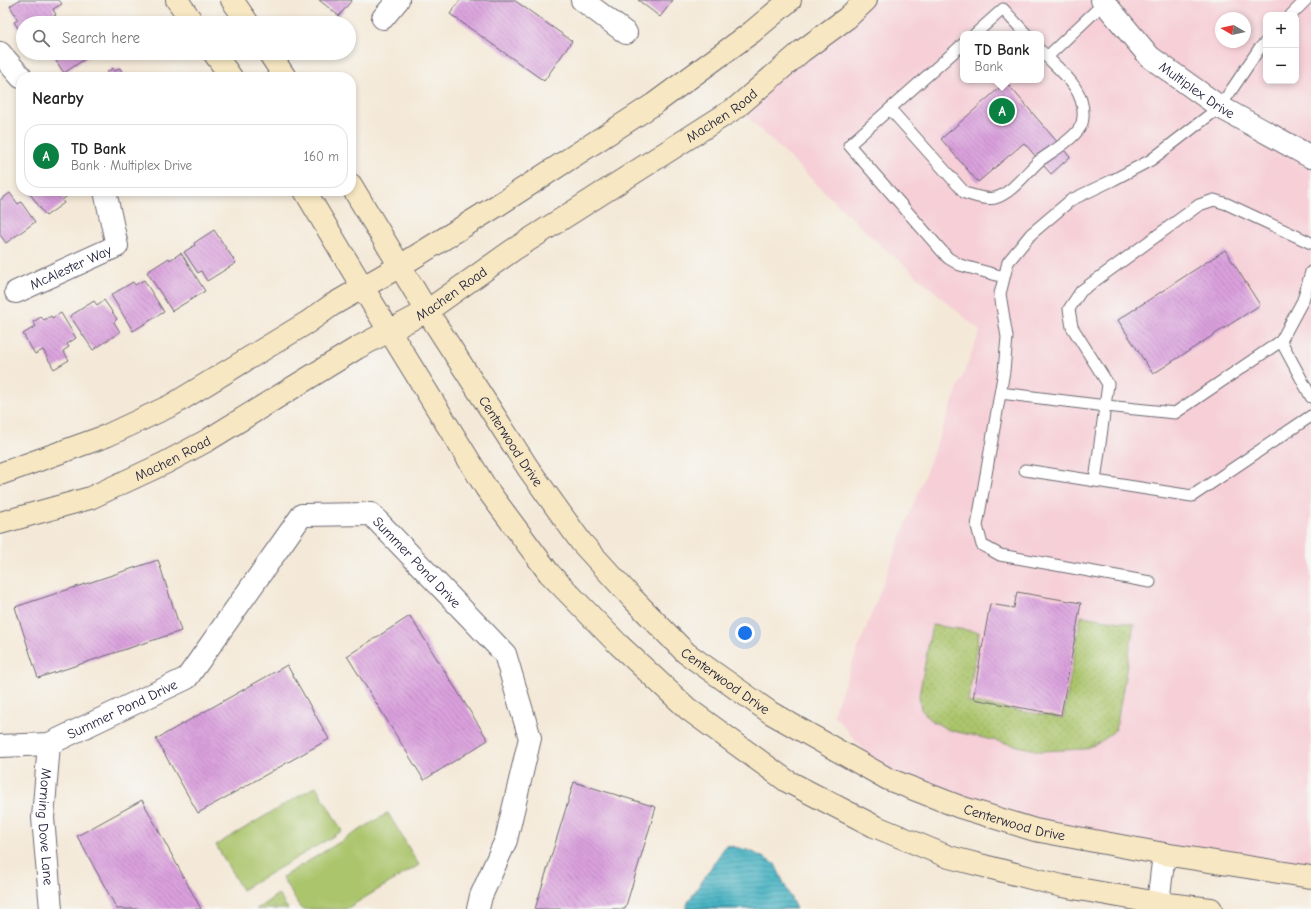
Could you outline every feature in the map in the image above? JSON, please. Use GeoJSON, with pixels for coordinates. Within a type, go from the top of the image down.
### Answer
{"type":"FeatureCollection","features":[{"type":"Feature","properties":{"kind":"street"},"geometry":{"type":"LineString","coordinates":[[178,0],[188,16]]}},
{"type":"Feature","properties":{"kind":"street"},"geometry":{"type":"LineString","coordinates":[[232,0],[243,16]]}},
{"type":"Feature","properties":{"kind":"street"},"geometry":{"type":"LineString","coordinates":[[383,18],[398,0]]}},
{"type":"Feature","properties":{"kind":"street"},"geometry":{"type":"LineString","coordinates":[[582,0],[626,33]]}},
{"type":"Feature","properties":{"kind":"street"},"geometry":{"type":"LineString","coordinates":[[0,474],[106,436],[172,405],[308,322],[332,305],[400,266],[498,205],[654,104],[752,32],[790,0]]}},
{"type":"Feature","properties":{"kind":"street","name":"Machen Road"},"geometry":{"type":"LineString","coordinates":[[0,523],[90,498],[165,463],[208,440],[357,348],[427,311],[513,250],[737,107],[802,51],[847,18],[866,0]]}},
{"type":"Feature","properties":{"kind":"street","name":"Multiplex Drive"},"geometry":{"type":"LineString","coordinates":[[1104,2],[1150,57],[1220,107],[1311,157]]}},
{"type":"Feature","properties":{"kind":"street"},"geometry":{"type":"LineString","coordinates":[[0,53],[17,72]]}},
{"type":"Feature","properties":{"kind":"street"},"geometry":{"type":"LineString","coordinates":[[219,60],[227,72]]}},
{"type":"Feature","properties":{"kind":"street"},"geometry":{"type":"LineString","coordinates":[[274,60],[282,72]]}},
{"type":"Feature","properties":{"kind":"street","name":"Centerwood Drive"},"geometry":{"type":"LineString","coordinates":[[356,194],[427,311],[528,468],[582,542],[632,598],[686,653],[771,712],[888,779],[960,807],[1035,830],[1164,854],[1311,878]]}},
{"type":"Feature","properties":{"kind":"street","name":"McAlester Way"},"geometry":{"type":"LineString","coordinates":[[16,292],[117,246],[106,196]]}},
{"type":"Feature","properties":{"kind":"street"},"geometry":{"type":"LineString","coordinates":[[309,196],[389,332],[486,488],[549,574],[618,644],[688,709],[787,781],[874,826],[942,854],[1062,886],[1157,907],[1211,909]]}},
{"type":"Feature","properties":{"kind":"street","name":"Summer Pond Drive"},"geometry":{"type":"LineString","coordinates":[[0,746],[49,744],[187,678],[302,515],[371,514],[505,654],[530,738],[506,840],[481,896],[478,909]]}},
{"type":"Feature","properties":{"kind":"street","name":"Morning Dove Lane"},"geometry":{"type":"LineString","coordinates":[[49,744],[44,818],[51,909]]}},
{"type":"Feature","properties":{"kind":"street"},"geometry":{"type":"LineString","coordinates":[[1157,907],[1164,854]]}},
{"type":"Feature","properties":{"kind":"lane"},"geometry":{"type":"LineString","coordinates":[[1295,12],[1306,0]]}},
{"type":"Feature","properties":{"kind":"lane"},"geometry":{"type":"LineString","coordinates":[[890,109],[965,193],[982,199],[996,198],[1008,191],[1039,161],[1061,146],[1080,128],[1083,118],[1083,108],[1080,96],[1074,85],[1044,54],[1104,2]]}},
{"type":"Feature","properties":{"kind":"lane"},"geometry":{"type":"LineString","coordinates":[[977,31],[1003,9],[1023,31]]}},
{"type":"Feature","properties":{"kind":"lane"},"geometry":{"type":"LineString","coordinates":[[1150,582],[1000,555],[982,545],[977,526],[1004,371],[1007,337],[1000,294],[1008,262],[1031,234],[1071,200],[1151,160],[1220,107],[1263,45]]}},
{"type":"Feature","properties":{"kind":"lane"},"geometry":{"type":"LineString","coordinates":[[960,47],[849,145],[948,258],[960,265],[1004,278]]}},
{"type":"Feature","properties":{"kind":"lane"},"geometry":{"type":"LineString","coordinates":[[1095,481],[1108,384],[1072,327],[1069,309],[1081,291],[1199,205],[1214,200],[1227,204],[1311,243]]}},
{"type":"Feature","properties":{"kind":"lane"},"geometry":{"type":"LineString","coordinates":[[1000,393],[1175,413],[1281,341],[1303,300],[1311,272]]}},
{"type":"Feature","properties":{"kind":"lane"},"geometry":{"type":"LineString","coordinates":[[1281,341],[1311,397]]}},
{"type":"Feature","properties":{"kind":"lane"},"geometry":{"type":"LineString","coordinates":[[1025,470],[1192,496],[1311,416]]}},
{"type":"Feature","properties":{"kind":"shaded area"},"geometry":{"type":"Polygon","coordinates":[[[850,0],[1311,0],[1311,880],[1164,854],[888,779],[833,714],[980,331],[864,230],[737,107],[850,0]]]}},
{"type":"Feature","properties":{"kind":"green space"},"geometry":{"type":"Polygon","coordinates":[[[1081,616],[1134,624],[1116,729],[1101,742],[1085,749],[1040,751],[949,730],[929,719],[921,709],[919,696],[932,625],[979,632],[968,702],[1063,718],[1081,616]]]}},
{"type":"Feature","properties":{"kind":"green space"},"geometry":{"type":"Polygon","coordinates":[[[316,786],[342,831],[242,890],[216,845],[316,786]]]}},
{"type":"Feature","properties":{"kind":"green space"},"geometry":{"type":"Polygon","coordinates":[[[388,813],[419,865],[346,909],[301,909],[282,877],[388,813]]]}},
{"type":"Feature","properties":{"kind":"green space"},"geometry":{"type":"Polygon","coordinates":[[[278,894],[288,909],[257,909],[278,894]]]}},
{"type":"Feature","properties":{"kind":"water"},"geometry":{"type":"Polygon","coordinates":[[[726,845],[751,851],[775,864],[796,909],[686,909],[688,902],[726,845]]]}},
{"type":"Feature","properties":{"kind":"building"},"geometry":{"type":"Polygon","coordinates":[[[19,0],[59,0],[62,4],[53,9],[56,15],[54,16],[16,16],[10,6],[19,0]]]}},
{"type":"Feature","properties":{"kind":"building"},"geometry":{"type":"Polygon","coordinates":[[[319,0],[352,0],[339,16],[319,0]]]}},
{"type":"Feature","properties":{"kind":"building"},"geometry":{"type":"Polygon","coordinates":[[[460,0],[514,0],[572,41],[544,81],[450,14],[460,0]]]}},
{"type":"Feature","properties":{"kind":"building"},"geometry":{"type":"Polygon","coordinates":[[[638,0],[673,0],[660,17],[638,0]]]}},
{"type":"Feature","properties":{"kind":"building"},"geometry":{"type":"Polygon","coordinates":[[[56,60],[84,60],[66,72],[63,72],[56,60]]]}},
{"type":"Feature","properties":{"kind":"building"},"geometry":{"type":"Polygon","coordinates":[[[113,68],[115,71],[120,68],[122,72],[107,72],[113,68]]]}},
{"type":"Feature","properties":{"kind":"building"},"geometry":{"type":"Polygon","coordinates":[[[1005,83],[1007,83],[1070,157],[1051,174],[1024,143],[978,182],[941,139],[1005,83]]]}},
{"type":"Feature","properties":{"kind":"building"},"geometry":{"type":"Polygon","coordinates":[[[10,193],[18,204],[21,202],[35,222],[6,243],[0,235],[0,200],[10,193]]]}},
{"type":"Feature","properties":{"kind":"building"},"geometry":{"type":"Polygon","coordinates":[[[32,196],[67,196],[62,200],[64,203],[46,216],[32,196]]]}},
{"type":"Feature","properties":{"kind":"building"},"geometry":{"type":"Polygon","coordinates":[[[214,230],[236,263],[207,281],[201,271],[198,273],[184,252],[195,245],[194,243],[214,230]]]}},
{"type":"Feature","properties":{"kind":"building"},"geometry":{"type":"Polygon","coordinates":[[[1225,250],[1260,305],[1153,374],[1118,320],[1225,250]]]}},
{"type":"Feature","properties":{"kind":"building"},"geometry":{"type":"Polygon","coordinates":[[[181,253],[205,291],[172,311],[147,272],[169,258],[170,260],[181,253]]]}},
{"type":"Feature","properties":{"kind":"building"},"geometry":{"type":"Polygon","coordinates":[[[144,280],[164,312],[133,331],[111,295],[133,282],[135,285],[144,280]]]}},
{"type":"Feature","properties":{"kind":"building"},"geometry":{"type":"Polygon","coordinates":[[[104,300],[117,319],[114,322],[120,332],[93,350],[70,316],[94,301],[97,305],[104,300]]]}},
{"type":"Feature","properties":{"kind":"building"},"geometry":{"type":"Polygon","coordinates":[[[61,313],[76,338],[67,344],[69,347],[63,351],[69,360],[54,369],[43,350],[35,354],[23,334],[36,326],[33,322],[41,317],[44,320],[61,313]]]}},
{"type":"Feature","properties":{"kind":"building"},"geometry":{"type":"Polygon","coordinates":[[[158,560],[181,631],[38,678],[15,607],[158,560]]]}},
{"type":"Feature","properties":{"kind":"building"},"geometry":{"type":"Polygon","coordinates":[[[1017,592],[1081,603],[1061,715],[973,699],[990,604],[1014,608],[1017,592]]]}},
{"type":"Feature","properties":{"kind":"building"},"geometry":{"type":"Polygon","coordinates":[[[410,616],[488,740],[424,780],[347,656],[410,616]]]}},
{"type":"Feature","properties":{"kind":"building"},"geometry":{"type":"Polygon","coordinates":[[[287,665],[329,739],[198,813],[156,739],[287,665]]]}},
{"type":"Feature","properties":{"kind":"building"},"geometry":{"type":"Polygon","coordinates":[[[574,782],[656,807],[625,909],[535,909],[574,782]]]}},
{"type":"Feature","properties":{"kind":"building"},"geometry":{"type":"Polygon","coordinates":[[[142,800],[201,909],[117,909],[77,836],[142,800]]]}},
{"type":"Feature","properties":{"kind":"place","name":"TD Bank"},"geometry":{"type":"Point","coordinates":[1002,111]}}]}
